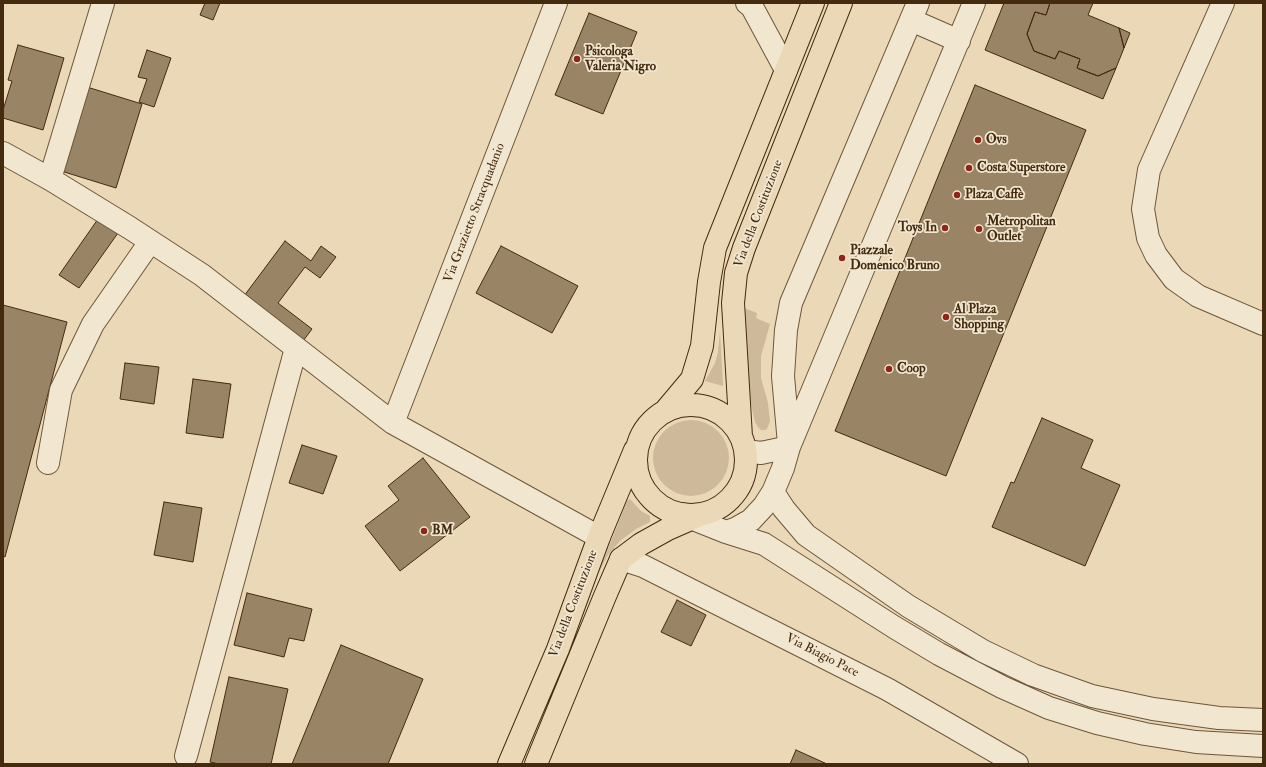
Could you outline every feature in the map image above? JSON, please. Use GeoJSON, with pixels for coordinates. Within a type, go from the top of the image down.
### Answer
{"type":"FeatureCollection","features":[{"type":"Feature","properties":{"kind":"main road","name":"Via della Costituzione"},"geometry":{"type":"LineString","coordinates":[[666,410],[692,380],[702,346],[709,282],[715,248],[813,3]]}},
{"type":"Feature","properties":{"kind":"main road","name":"Via della Costituzione"},"geometry":{"type":"LineString","coordinates":[[536,764],[605,596],[622,559],[641,544],[668,529],[686,516],[712,511],[725,503],[735,493],[742,480],[750,447],[733,303],[736,273],[744,248],[841,3]]}},
{"type":"Feature","properties":{"kind":"main road"},"geometry":{"type":"LineString","coordinates":[[686,516],[666,509],[654,500],[644,488],[638,474],[636,459],[638,444],[645,430],[654,419],[666,410],[680,406],[695,405],[710,408],[723,414],[734,424],[750,447]]}},
{"type":"Feature","properties":{"kind":"main road","name":"Via della Costituzione"},"geometry":{"type":"LineString","coordinates":[[509,764],[558,649],[599,537],[638,444]]}},
{"type":"Feature","properties":{"kind":"street"},"geometry":{"type":"LineString","coordinates":[[50,179],[103,3]]}},
{"type":"Feature","properties":{"kind":"street","name":"Via Grazietto Stracquadanio"},"geometry":{"type":"LineString","coordinates":[[393,423],[556,3]]}},
{"type":"Feature","properties":{"kind":"street"},"geometry":{"type":"LineString","coordinates":[[748,3],[752,7],[786,70]]}},
{"type":"Feature","properties":{"kind":"street"},"geometry":{"type":"LineString","coordinates":[[726,532],[751,520],[764,506],[776,487],[789,447],[974,3]]}},
{"type":"Feature","properties":{"kind":"street"},"geometry":{"type":"LineString","coordinates":[[1223,3],[1149,170],[1143,210],[1148,238],[1156,256],[1174,279],[1198,296],[1263,324]]}},
{"type":"Feature","properties":{"kind":"street"},"geometry":{"type":"LineString","coordinates":[[789,447],[783,376],[786,330],[791,303],[914,12],[959,41]]}},
{"type":"Feature","properties":{"kind":"street"},"geometry":{"type":"LineString","coordinates":[[3,153],[50,179],[202,275],[393,423],[599,537]]}},
{"type":"Feature","properties":{"kind":"street"},"geometry":{"type":"LineString","coordinates":[[48,463],[61,390],[93,324],[150,242]]}},
{"type":"Feature","properties":{"kind":"street"},"geometry":{"type":"LineString","coordinates":[[186,756],[296,348]]}},
{"type":"Feature","properties":{"kind":"street"},"geometry":{"type":"LineString","coordinates":[[750,447],[789,447]]}},
{"type":"Feature","properties":{"kind":"street"},"geometry":{"type":"LineString","coordinates":[[750,447],[769,463],[784,509],[806,535],[908,606],[983,651],[1033,675],[1092,696],[1153,709],[1219,718],[1263,720]]}},
{"type":"Feature","properties":{"kind":"street"},"geometry":{"type":"LineString","coordinates":[[686,516],[726,532],[764,544],[894,628],[939,654],[1002,687],[1050,708],[1097,723],[1145,734],[1196,742],[1263,746]]}},
{"type":"Feature","properties":{"kind":"street","name":"Via Biagio Pace"},"geometry":{"type":"LineString","coordinates":[[622,559],[643,566],[887,689],[1017,764]]}},
{"type":"Feature","properties":{"kind":"shaded area"},"geometry":{"type":"Polygon","coordinates":[[[744,308],[757,313],[756,318],[770,324],[761,356],[761,378],[768,403],[770,421],[766,430],[761,430],[755,422],[750,400],[744,308]]]}},
{"type":"Feature","properties":{"kind":"shaded area"},"geometry":{"type":"Polygon","coordinates":[[[720,331],[723,386],[705,381],[715,363],[718,352],[720,331]]]}},
{"type":"Feature","properties":{"kind":"shaded area"},"geometry":{"type":"Polygon","coordinates":[[[691,420],[706,423],[718,431],[726,443],[729,458],[726,473],[718,485],[706,493],[691,496],[676,493],[664,485],[656,473],[653,458],[656,443],[664,431],[676,423],[691,420]]]}},
{"type":"Feature","properties":{"kind":"shaded area"},"geometry":{"type":"Polygon","coordinates":[[[630,499],[641,511],[650,516],[650,522],[636,529],[620,541],[608,555],[598,574],[627,501],[630,499]]]}},
{"type":"Feature","properties":{"kind":"building"},"geometry":{"type":"Polygon","coordinates":[[[205,3],[220,3],[213,20],[200,15],[205,3]]]}},
{"type":"Feature","properties":{"kind":"building"},"geometry":{"type":"Polygon","coordinates":[[[1004,3],[1050,3],[1046,15],[1035,12],[1027,34],[1034,51],[1055,59],[1059,51],[1080,59],[1077,68],[1098,76],[1116,68],[1103,99],[985,50],[1004,3]]]}},
{"type":"Feature","properties":{"kind":"building"},"geometry":{"type":"Polygon","coordinates":[[[1050,3],[1093,3],[1088,15],[1119,28],[1124,48],[1116,68],[1098,76],[1077,68],[1080,59],[1059,51],[1055,59],[1034,51],[1027,34],[1035,12],[1046,15],[1050,3]]]}},
{"type":"Feature","properties":{"kind":"building"},"geometry":{"type":"Polygon","coordinates":[[[589,13],[637,32],[603,114],[555,95],[589,13]]]}},
{"type":"Feature","properties":{"kind":"building"},"geometry":{"type":"Polygon","coordinates":[[[1119,28],[1130,33],[1124,48],[1119,28]]]}},
{"type":"Feature","properties":{"kind":"building"},"geometry":{"type":"Polygon","coordinates":[[[18,45],[64,58],[43,130],[3,118],[3,110],[12,81],[8,80],[18,45]]]}},
{"type":"Feature","properties":{"kind":"building"},"geometry":{"type":"Polygon","coordinates":[[[147,50],[171,58],[154,107],[139,102],[147,79],[138,77],[147,50]]]}},
{"type":"Feature","properties":{"kind":"building","name":"Al Plaza Shopping"},"geometry":{"type":"Polygon","coordinates":[[[975,85],[1086,130],[946,476],[835,431],[975,85]]]}},
{"type":"Feature","properties":{"kind":"building"},"geometry":{"type":"Polygon","coordinates":[[[87,87],[142,104],[116,188],[61,171],[87,87]]]}},
{"type":"Feature","properties":{"kind":"building"},"geometry":{"type":"Polygon","coordinates":[[[98,219],[118,233],[79,288],[59,275],[98,219]]]}},
{"type":"Feature","properties":{"kind":"building"},"geometry":{"type":"Polygon","coordinates":[[[285,241],[311,261],[321,246],[336,257],[320,278],[305,267],[278,303],[312,329],[303,341],[244,296],[285,241]]]}},
{"type":"Feature","properties":{"kind":"building"},"geometry":{"type":"Polygon","coordinates":[[[501,246],[578,286],[552,333],[476,293],[501,246]]]}},
{"type":"Feature","properties":{"kind":"building"},"geometry":{"type":"Polygon","coordinates":[[[3,305],[67,322],[5,557],[3,556],[3,305]]]}},
{"type":"Feature","properties":{"kind":"building"},"geometry":{"type":"Polygon","coordinates":[[[125,363],[159,367],[154,404],[120,399],[125,363]]]}},
{"type":"Feature","properties":{"kind":"building"},"geometry":{"type":"Polygon","coordinates":[[[193,379],[231,384],[223,438],[186,433],[193,379]]]}},
{"type":"Feature","properties":{"kind":"building"},"geometry":{"type":"Polygon","coordinates":[[[1042,418],[1093,440],[1081,468],[1120,485],[1085,566],[992,527],[1011,482],[1014,483],[1042,418]]]}},
{"type":"Feature","properties":{"kind":"building"},"geometry":{"type":"Polygon","coordinates":[[[302,445],[337,456],[323,494],[289,483],[302,445]]]}},
{"type":"Feature","properties":{"kind":"building"},"geometry":{"type":"Polygon","coordinates":[[[423,458],[470,517],[400,571],[365,526],[399,500],[388,486],[423,458]]]}},
{"type":"Feature","properties":{"kind":"building"},"geometry":{"type":"Polygon","coordinates":[[[164,502],[202,508],[193,562],[154,555],[164,502]]]}},
{"type":"Feature","properties":{"kind":"building"},"geometry":{"type":"Polygon","coordinates":[[[247,593],[312,609],[304,641],[289,638],[284,657],[234,645],[247,593]]]}},
{"type":"Feature","properties":{"kind":"building"},"geometry":{"type":"Polygon","coordinates":[[[677,600],[706,615],[691,646],[661,632],[677,600]]]}},
{"type":"Feature","properties":{"kind":"building"},"geometry":{"type":"Polygon","coordinates":[[[341,645],[423,679],[388,764],[292,764],[341,645]]]}},
{"type":"Feature","properties":{"kind":"building"},"geometry":{"type":"Polygon","coordinates":[[[229,677],[288,689],[271,764],[219,764],[210,762],[229,677]]]}},
{"type":"Feature","properties":{"kind":"building"},"geometry":{"type":"Polygon","coordinates":[[[796,750],[827,764],[790,764],[796,750]]]}},
{"type":"Feature","properties":{"kind":"place","name":"Psicologa Valeria Nigro"},"geometry":{"type":"Point","coordinates":[577,59]}},
{"type":"Feature","properties":{"kind":"place","name":"Ovs"},"geometry":{"type":"Point","coordinates":[978,140]}},
{"type":"Feature","properties":{"kind":"place","name":"Costa Superstore"},"geometry":{"type":"Point","coordinates":[969,168]}},
{"type":"Feature","properties":{"kind":"place","name":"Plaza Caffè"},"geometry":{"type":"Point","coordinates":[957,195]}},
{"type":"Feature","properties":{"kind":"place","name":"Toys In"},"geometry":{"type":"Point","coordinates":[945,228]}},
{"type":"Feature","properties":{"kind":"place","name":"Metropolitan Outlet"},"geometry":{"type":"Point","coordinates":[979,229]}},
{"type":"Feature","properties":{"kind":"place","name":"Piazzale Domenico Bruno"},"geometry":{"type":"Point","coordinates":[842,258]}},
{"type":"Feature","properties":{"kind":"place","name":"Al Plaza Shopping"},"geometry":{"type":"Point","coordinates":[946,317]}},
{"type":"Feature","properties":{"kind":"place","name":"Coop"},"geometry":{"type":"Point","coordinates":[889,369]}},
{"type":"Feature","properties":{"kind":"place","name":"BM"},"geometry":{"type":"Point","coordinates":[424,531]}}]}
